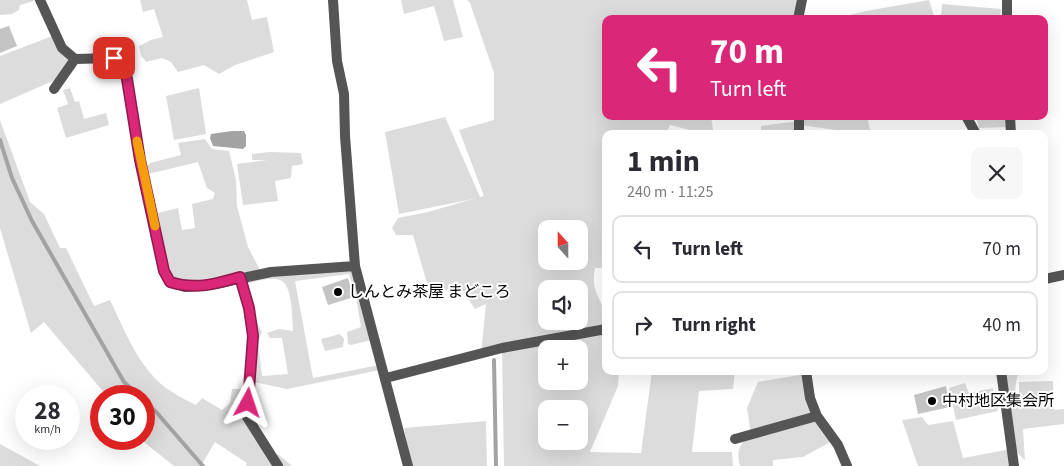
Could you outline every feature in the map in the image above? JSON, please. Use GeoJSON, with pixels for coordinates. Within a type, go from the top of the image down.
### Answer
{"type":"FeatureCollection","features":[{"type":"Feature","properties":{"kind":"street"},"geometry":{"type":"LineString","coordinates":[[40,0],[62,48],[75,59],[114,58],[122,62],[127,79],[140,160],[164,271],[170,282],[185,287],[215,284],[240,277],[271,272],[355,266]]}},
{"type":"Feature","properties":{"kind":"street"},"geometry":{"type":"LineString","coordinates":[[333,0],[337,61],[344,94],[345,136],[355,266],[408,466]]}},
{"type":"Feature","properties":{"kind":"street"},"geometry":{"type":"LineString","coordinates":[[799,15],[802,0]]}},
{"type":"Feature","properties":{"kind":"street"},"geometry":{"type":"LineString","coordinates":[[1007,0],[1007,15]]}},
{"type":"Feature","properties":{"kind":"street"},"geometry":{"type":"LineString","coordinates":[[54,89],[75,59]]}},
{"type":"Feature","properties":{"kind":"street"},"geometry":{"type":"LineString","coordinates":[[1048,278],[1064,275]]}},
{"type":"Feature","properties":{"kind":"street"},"geometry":{"type":"LineString","coordinates":[[240,277],[249,308],[253,336],[247,416],[278,466]]}},
{"type":"Feature","properties":{"kind":"street"},"geometry":{"type":"LineString","coordinates":[[386,378],[502,348],[602,330]]}},
{"type":"Feature","properties":{"kind":"street"},"geometry":{"type":"LineString","coordinates":[[807,375],[810,398],[817,416],[838,444],[847,466]]}},
{"type":"Feature","properties":{"kind":"street"},"geometry":{"type":"LineString","coordinates":[[1002,375],[1014,466]]}},
{"type":"Feature","properties":{"kind":"street"},"geometry":{"type":"LineString","coordinates":[[735,439],[817,416]]}},
{"type":"Feature","properties":{"kind":"shaded area"},"geometry":{"type":"Polygon","coordinates":[[[0,0],[37,0],[20,5],[19,10],[12,14],[0,15],[0,0]]]}},
{"type":"Feature","properties":{"kind":"shaded area"},"geometry":{"type":"Polygon","coordinates":[[[140,0],[247,0],[252,20],[267,17],[274,52],[235,65],[219,74],[204,65],[178,72],[171,62],[162,58],[146,62],[141,55],[139,46],[163,37],[154,9],[143,12],[140,0]]]}},
{"type":"Feature","properties":{"kind":"shaded area"},"geometry":{"type":"Polygon","coordinates":[[[401,0],[453,0],[463,37],[444,41],[434,6],[404,14],[401,0]]]}},
{"type":"Feature","properties":{"kind":"shaded area"},"geometry":{"type":"Polygon","coordinates":[[[467,0],[802,0],[799,15],[602,15],[602,120],[712,120],[713,130],[690,130],[670,125],[668,130],[602,130],[602,268],[595,268],[594,284],[602,307],[602,375],[619,375],[618,386],[590,452],[641,453],[651,375],[735,375],[733,389],[699,391],[692,452],[732,452],[733,466],[504,466],[502,349],[481,354],[486,304],[475,309],[460,287],[430,293],[413,235],[396,235],[392,228],[398,218],[428,212],[473,199],[399,214],[385,132],[445,117],[480,197],[484,196],[459,130],[494,120],[494,73],[470,3],[467,0]]]}},
{"type":"Feature","properties":{"kind":"shaded area"},"geometry":{"type":"Polygon","coordinates":[[[929,0],[934,15],[849,15],[929,0]]]}},
{"type":"Feature","properties":{"kind":"shaded area"},"geometry":{"type":"Polygon","coordinates":[[[942,4],[1001,9],[1000,15],[941,15],[942,4]]]}},
{"type":"Feature","properties":{"kind":"shaded area"},"geometry":{"type":"Polygon","coordinates":[[[55,35],[75,59],[62,77],[0,104],[0,56],[55,35]]]}},
{"type":"Feature","properties":{"kind":"shaded area"},"geometry":{"type":"Polygon","coordinates":[[[70,88],[75,102],[79,101],[84,119],[106,113],[109,125],[66,138],[57,108],[68,104],[63,90],[70,88]]]}},
{"type":"Feature","properties":{"kind":"shaded area"},"geometry":{"type":"Polygon","coordinates":[[[199,88],[206,134],[174,140],[166,96],[199,88]]]}},
{"type":"Feature","properties":{"kind":"shaded area"},"geometry":{"type":"Polygon","coordinates":[[[0,120],[30,202],[44,214],[60,248],[66,248],[94,306],[110,300],[135,351],[151,374],[172,392],[190,402],[196,405],[202,398],[222,410],[230,403],[232,389],[249,389],[247,417],[271,454],[279,455],[292,466],[246,466],[247,463],[215,442],[202,464],[205,466],[174,466],[154,450],[155,385],[98,385],[44,322],[31,333],[0,228],[0,120]]]}},
{"type":"Feature","properties":{"kind":"shaded area"},"geometry":{"type":"Polygon","coordinates":[[[868,120],[870,130],[835,130],[801,125],[800,130],[761,130],[761,126],[800,121],[868,120]]]}},
{"type":"Feature","properties":{"kind":"shaded area"},"geometry":{"type":"Polygon","coordinates":[[[977,120],[1007,120],[1007,127],[979,128],[977,120]]]}},
{"type":"Feature","properties":{"kind":"shaded area"},"geometry":{"type":"Polygon","coordinates":[[[244,131],[246,146],[243,149],[213,146],[210,138],[211,134],[244,131]]]}},
{"type":"Feature","properties":{"kind":"shaded area"},"geometry":{"type":"Polygon","coordinates":[[[205,139],[212,149],[229,151],[236,180],[237,206],[248,247],[260,270],[185,282],[175,279],[169,270],[158,213],[178,208],[182,230],[195,228],[192,204],[213,199],[215,193],[207,188],[198,162],[148,174],[147,166],[150,163],[181,155],[178,143],[205,139]]]}},
{"type":"Feature","properties":{"kind":"shaded area"},"geometry":{"type":"Polygon","coordinates":[[[270,152],[301,153],[303,164],[292,166],[291,178],[275,181],[278,201],[243,205],[237,164],[267,160],[252,160],[252,154],[270,152]]]}},
{"type":"Feature","properties":{"kind":"shaded area"},"geometry":{"type":"Polygon","coordinates":[[[354,269],[372,340],[351,345],[348,344],[347,332],[361,327],[356,297],[349,274],[295,281],[313,378],[379,365],[380,370],[287,389],[249,381],[251,318],[256,320],[262,332],[258,341],[262,376],[288,374],[282,338],[270,338],[267,333],[279,329],[293,331],[290,295],[284,283],[280,280],[272,279],[245,284],[245,276],[354,269]]]}},
{"type":"Feature","properties":{"kind":"shaded area"},"geometry":{"type":"Polygon","coordinates":[[[340,334],[344,339],[343,347],[325,351],[321,339],[340,334]]]}},
{"type":"Feature","properties":{"kind":"shaded area"},"geometry":{"type":"Polygon","coordinates":[[[806,375],[810,398],[834,440],[803,457],[773,460],[773,466],[740,466],[738,456],[740,448],[751,435],[747,408],[758,382],[806,375]]]}},
{"type":"Feature","properties":{"kind":"shaded area"},"geometry":{"type":"Polygon","coordinates":[[[1001,375],[1018,375],[1015,390],[1019,410],[1019,382],[1053,381],[1054,410],[1064,409],[1064,424],[1023,429],[1025,460],[1012,443],[1004,406],[1001,375]]]}},
{"type":"Feature","properties":{"kind":"shaded area"},"geometry":{"type":"Polygon","coordinates":[[[965,383],[969,393],[993,388],[998,411],[956,420],[949,388],[965,383]]]}},
{"type":"Feature","properties":{"kind":"shaded area"},"geometry":{"type":"Polygon","coordinates":[[[922,417],[928,425],[953,421],[963,458],[1011,449],[1014,466],[918,466],[902,420],[922,417]]]}},
{"type":"Feature","properties":{"kind":"shaded area"},"geometry":{"type":"Polygon","coordinates":[[[486,421],[487,466],[412,466],[404,428],[486,421]]]}},
{"type":"Feature","properties":{"kind":"shaded area"},"geometry":{"type":"Polygon","coordinates":[[[0,444],[40,466],[0,466],[0,444]]]}},
{"type":"Feature","properties":{"kind":"building"},"geometry":{"type":"Polygon","coordinates":[[[9,26],[17,46],[0,53],[0,29],[9,26]]]}},
{"type":"Feature","properties":{"kind":"building","name":"しんとみ茶屋 まどころ"},"geometry":{"type":"Polygon","coordinates":[[[348,278],[354,297],[328,305],[322,287],[348,278]]]}},
{"type":"Feature","properties":{"kind":"building","name":"中村地区集会所"},"geometry":{"type":"Polygon","coordinates":[[[946,386],[950,407],[918,414],[914,395],[946,386]]]}},
{"type":"Feature","properties":{"kind":"waterway"},"geometry":{"type":"LineString","coordinates":[[0,140],[12,178],[32,221],[127,385]]}},
{"type":"Feature","properties":{"kind":"waterway"},"geometry":{"type":"LineString","coordinates":[[494,360],[496,466]]}},
{"type":"Feature","properties":{"kind":"waterway"},"geometry":{"type":"LineString","coordinates":[[155,411],[203,466]]}},
{"type":"Feature","properties":{"kind":"slow traffic"},"geometry":{"type":"LineString","coordinates":[[137,141],[155,226]]}},
{"type":"Feature","properties":{"kind":"place","name":"しんとみ茶屋 まどころ"},"geometry":{"type":"Point","coordinates":[338,292]}},
{"type":"Feature","properties":{"kind":"place","name":"中村地区集会所"},"geometry":{"type":"Point","coordinates":[932,401]}},
{"type":"Feature","properties":{"kind":"route"},"geometry":{"type":"LineString","coordinates":[[114,58],[122,62],[127,79],[140,160],[164,271],[170,282],[185,287],[215,284],[240,277],[249,308],[253,336],[248,403]]}}]}
